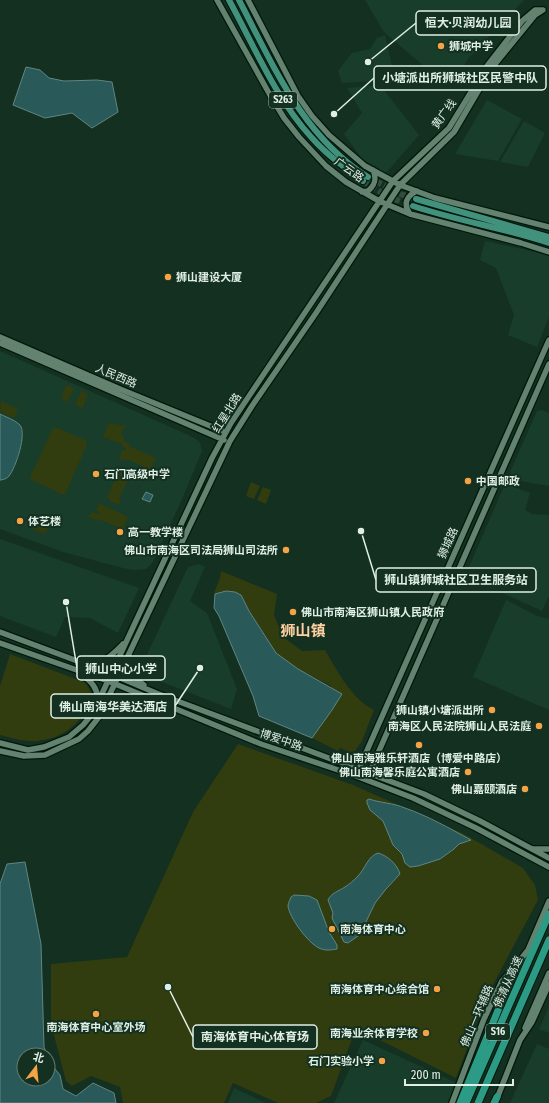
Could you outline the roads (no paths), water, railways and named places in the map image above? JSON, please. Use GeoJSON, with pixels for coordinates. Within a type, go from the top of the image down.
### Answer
{"type":"FeatureCollection","features":[{"type":"Feature","properties":{"kind":"highway","name":"佛清从高速"},"geometry":{"type":"LineString","coordinates":[[466,1103],[549,914]]}},
{"type":"Feature","properties":{"kind":"highway","name":"佛清从高速"},"geometry":{"type":"LineString","coordinates":[[478,1103],[549,940]]}},
{"type":"Feature","properties":{"kind":"highway"},"geometry":{"type":"LineString","coordinates":[[460,1103],[517,964]]}},
{"type":"Feature","properties":{"kind":"main road","name":"广云路"},"geometry":{"type":"LineString","coordinates":[[217,0],[270,96],[290,125],[326,166],[346,182],[379,202],[410,214],[521,243],[549,252]]}},
{"type":"Feature","properties":{"kind":"main road","name":"广云路"},"geometry":{"type":"LineString","coordinates":[[229,0],[274,85],[292,114],[311,138],[332,157],[366,179],[330,147],[302,114],[286,89],[239,0]]}},
{"type":"Feature","properties":{"kind":"main road","name":"S263"},"geometry":{"type":"LineString","coordinates":[[248,0],[298,96],[328,135],[347,152],[393,182],[416,191],[463,206],[549,227]]}},
{"type":"Feature","properties":{"kind":"main road","name":"黄广线"},"geometry":{"type":"LineString","coordinates":[[393,182],[449,128],[487,66],[522,21],[535,10],[543,10],[535,15],[491,69],[454,132],[400,185]]}},
{"type":"Feature","properties":{"kind":"main road"},"geometry":{"type":"LineString","coordinates":[[362,192],[368,191],[375,183],[375,175],[373,170]]}},
{"type":"Feature","properties":{"kind":"main road","name":"红星北路"},"geometry":{"type":"LineString","coordinates":[[0,743],[28,750],[44,747],[69,737],[83,725],[93,713],[225,432],[393,182]]}},
{"type":"Feature","properties":{"kind":"main road","name":"红星北路"},"geometry":{"type":"LineString","coordinates":[[99,717],[230,441],[400,185]]}},
{"type":"Feature","properties":{"kind":"main road"},"geometry":{"type":"LineString","coordinates":[[410,214],[406,209],[406,200],[416,191]]}},
{"type":"Feature","properties":{"kind":"main road"},"geometry":{"type":"LineString","coordinates":[[416,199],[549,237]]}},
{"type":"Feature","properties":{"kind":"main road"},"geometry":{"type":"LineString","coordinates":[[414,206],[436,214],[515,233],[549,243]]}},
{"type":"Feature","properties":{"kind":"main road","name":"人民西路"},"geometry":{"type":"LineString","coordinates":[[0,337],[120,389],[225,432]]}},
{"type":"Feature","properties":{"kind":"main road","name":"狮城路"},"geometry":{"type":"LineString","coordinates":[[356,776],[549,340]]}},
{"type":"Feature","properties":{"kind":"main road"},"geometry":{"type":"LineString","coordinates":[[0,343],[221,440],[230,441]]}},
{"type":"Feature","properties":{"kind":"main road","name":"狮城路"},"geometry":{"type":"LineString","coordinates":[[366,780],[549,364]]}},
{"type":"Feature","properties":{"kind":"main road"},"geometry":{"type":"LineString","coordinates":[[225,432],[230,441]]}},
{"type":"Feature","properties":{"kind":"main road","name":"博爱中路"},"geometry":{"type":"LineString","coordinates":[[0,632],[111,674],[156,693],[424,794],[480,821],[549,858]]}},
{"type":"Feature","properties":{"kind":"main road"},"geometry":{"type":"LineString","coordinates":[[85,664],[101,662],[109,658],[126,641]]}},
{"type":"Feature","properties":{"kind":"main road","name":"博爱中路"},"geometry":{"type":"LineString","coordinates":[[0,643],[108,682],[261,744],[356,776],[413,798],[476,828],[549,867]]}},
{"type":"Feature","properties":{"kind":"main road"},"geometry":{"type":"LineString","coordinates":[[129,655],[130,668],[134,676],[139,682],[156,693]]}},
{"type":"Feature","properties":{"kind":"main road"},"geometry":{"type":"LineString","coordinates":[[76,670],[88,679],[94,686],[98,697],[97,705]]}},
{"type":"Feature","properties":{"kind":"main road"},"geometry":{"type":"LineString","coordinates":[[0,751],[24,756],[45,755],[79,739],[88,731],[99,717],[115,703],[140,695]]}},
{"type":"Feature","properties":{"kind":"main road"},"geometry":{"type":"LineString","coordinates":[[532,849],[549,849]]}},
{"type":"Feature","properties":{"kind":"main road","name":"佛山一环辅路"},"geometry":{"type":"LineString","coordinates":[[452,1103],[484,1019],[502,981],[528,950],[549,901]]}},
{"type":"Feature","properties":{"kind":"main road"},"geometry":{"type":"LineString","coordinates":[[495,1101],[549,973]]}},
{"type":"Feature","properties":{"kind":"main road"},"geometry":{"type":"LineString","coordinates":[[520,1040],[532,1022],[549,984]]}},
{"type":"Feature","properties":{"kind":"water"},"geometry":{"type":"Polygon","coordinates":[[[26,67],[40,70],[49,78],[64,81],[97,80],[112,82],[118,112],[92,128],[72,113],[45,118],[13,105],[26,67]]]}},
{"type":"Feature","properties":{"kind":"water"},"geometry":{"type":"Polygon","coordinates":[[[0,414],[13,420],[20,425],[22,429],[20,450],[12,472],[7,478],[1,480],[0,480],[0,414]]]}},
{"type":"Feature","properties":{"kind":"water"},"geometry":{"type":"Polygon","coordinates":[[[146,492],[153,495],[150,502],[142,499],[146,492]]]}},
{"type":"Feature","properties":{"kind":"water"},"geometry":{"type":"Polygon","coordinates":[[[226,591],[235,592],[241,595],[249,611],[276,653],[298,669],[342,694],[312,738],[259,716],[253,696],[219,616],[214,608],[215,594],[226,591]]]}},
{"type":"Feature","properties":{"kind":"water"},"geometry":{"type":"Polygon","coordinates":[[[369,799],[414,811],[471,840],[459,844],[440,859],[410,867],[405,863],[402,854],[393,845],[383,821],[370,810],[367,803],[367,800],[369,799]]]}},
{"type":"Feature","properties":{"kind":"water"},"geometry":{"type":"Polygon","coordinates":[[[378,853],[392,861],[400,874],[375,903],[358,936],[348,943],[344,942],[332,918],[333,913],[328,900],[333,894],[347,886],[360,873],[372,857],[378,853]]]}},
{"type":"Feature","properties":{"kind":"water"},"geometry":{"type":"Polygon","coordinates":[[[25,862],[41,944],[44,1047],[16,1047],[16,1087],[56,1087],[56,1070],[60,1075],[63,1089],[76,1096],[93,1083],[114,1093],[116,1103],[0,1103],[0,884],[7,864],[25,862]]]}},
{"type":"Feature","properties":{"kind":"water"},"geometry":{"type":"Polygon","coordinates":[[[294,895],[309,896],[317,900],[329,932],[337,945],[337,949],[321,949],[310,941],[295,923],[288,906],[291,897],[294,895]]]}},
{"type":"Feature","properties":{"kind":"tunnel"},"geometry":{"type":"LineString","coordinates":[[368,177],[400,194],[416,199]]}},
{"type":"Feature","properties":{"kind":"tunnel"},"geometry":{"type":"LineString","coordinates":[[363,181],[389,197],[413,206]]}},
{"type":"Feature","properties":{"kind":"place","name":"狮城中学"},"geometry":{"type":"Point","coordinates":[441,46]}},
{"type":"Feature","properties":{"kind":"place","name":"恒大·贝润幼儿园"},"geometry":{"type":"Point","coordinates":[368,62]}},
{"type":"Feature","properties":{"kind":"place","name":"小塘派出所狮城社区民警中队"},"geometry":{"type":"Point","coordinates":[334,114]}},
{"type":"Feature","properties":{"kind":"place","name":"狮山建设大厦"},"geometry":{"type":"Point","coordinates":[168,277]}},
{"type":"Feature","properties":{"kind":"place","name":"石门高级中学"},"geometry":{"type":"Point","coordinates":[96,474]}},
{"type":"Feature","properties":{"kind":"place","name":"中国邮政"},"geometry":{"type":"Point","coordinates":[468,481]}},
{"type":"Feature","properties":{"kind":"place","name":"体艺楼"},"geometry":{"type":"Point","coordinates":[20,521]}},
{"type":"Feature","properties":{"kind":"place","name":"狮山镇狮城社区卫生服务站"},"geometry":{"type":"Point","coordinates":[361,531]}},
{"type":"Feature","properties":{"kind":"place","name":"高一教学楼"},"geometry":{"type":"Point","coordinates":[120,532]}},
{"type":"Feature","properties":{"kind":"place","name":"佛山市南海区司法局狮山司法所"},"geometry":{"type":"Point","coordinates":[286,550]}},
{"type":"Feature","properties":{"kind":"place","name":"狮山中心小学"},"geometry":{"type":"Point","coordinates":[66,602]}},
{"type":"Feature","properties":{"kind":"place","name":"佛山市南海区狮山镇人民政府"},"geometry":{"type":"Point","coordinates":[293,612]}},
{"type":"Feature","properties":{"kind":"place","name":"佛山南海华美达酒店"},"geometry":{"type":"Point","coordinates":[200,668]}},
{"type":"Feature","properties":{"kind":"place","name":"狮山镇小塘派出所"},"geometry":{"type":"Point","coordinates":[492,710]}},
{"type":"Feature","properties":{"kind":"place","name":"南海区人民法院狮山人民法庭"},"geometry":{"type":"Point","coordinates":[539,726]}},
{"type":"Feature","properties":{"kind":"place","name":"佛山南海雅乐轩酒店（博爱中路店）"},"geometry":{"type":"Point","coordinates":[419,745]}},
{"type":"Feature","properties":{"kind":"place","name":"佛山南海馨乐庭公寓酒店"},"geometry":{"type":"Point","coordinates":[468,772]}},
{"type":"Feature","properties":{"kind":"place","name":"佛山嘉颐酒店"},"geometry":{"type":"Point","coordinates":[525,789]}},
{"type":"Feature","properties":{"kind":"place","name":"南海体育中心"},"geometry":{"type":"Point","coordinates":[332,929]}},
{"type":"Feature","properties":{"kind":"place","name":"南海体育中心体育场"},"geometry":{"type":"Point","coordinates":[168,987]}},
{"type":"Feature","properties":{"kind":"place","name":"南海体育中心综合馆"},"geometry":{"type":"Point","coordinates":[437,989]}},
{"type":"Feature","properties":{"kind":"place","name":"南海体育中心室外场"},"geometry":{"type":"Point","coordinates":[96,1014]}},
{"type":"Feature","properties":{"kind":"place","name":"南海业余体育学校"},"geometry":{"type":"Point","coordinates":[426,1033]}},
{"type":"Feature","properties":{"kind":"place","name":"石门实验小学"},"geometry":{"type":"Point","coordinates":[382,1061]}},
{"type":"Feature","properties":{"kind":"district","name":"狮山镇"},"geometry":{"type":"Point","coordinates":[303,631]}}]}
